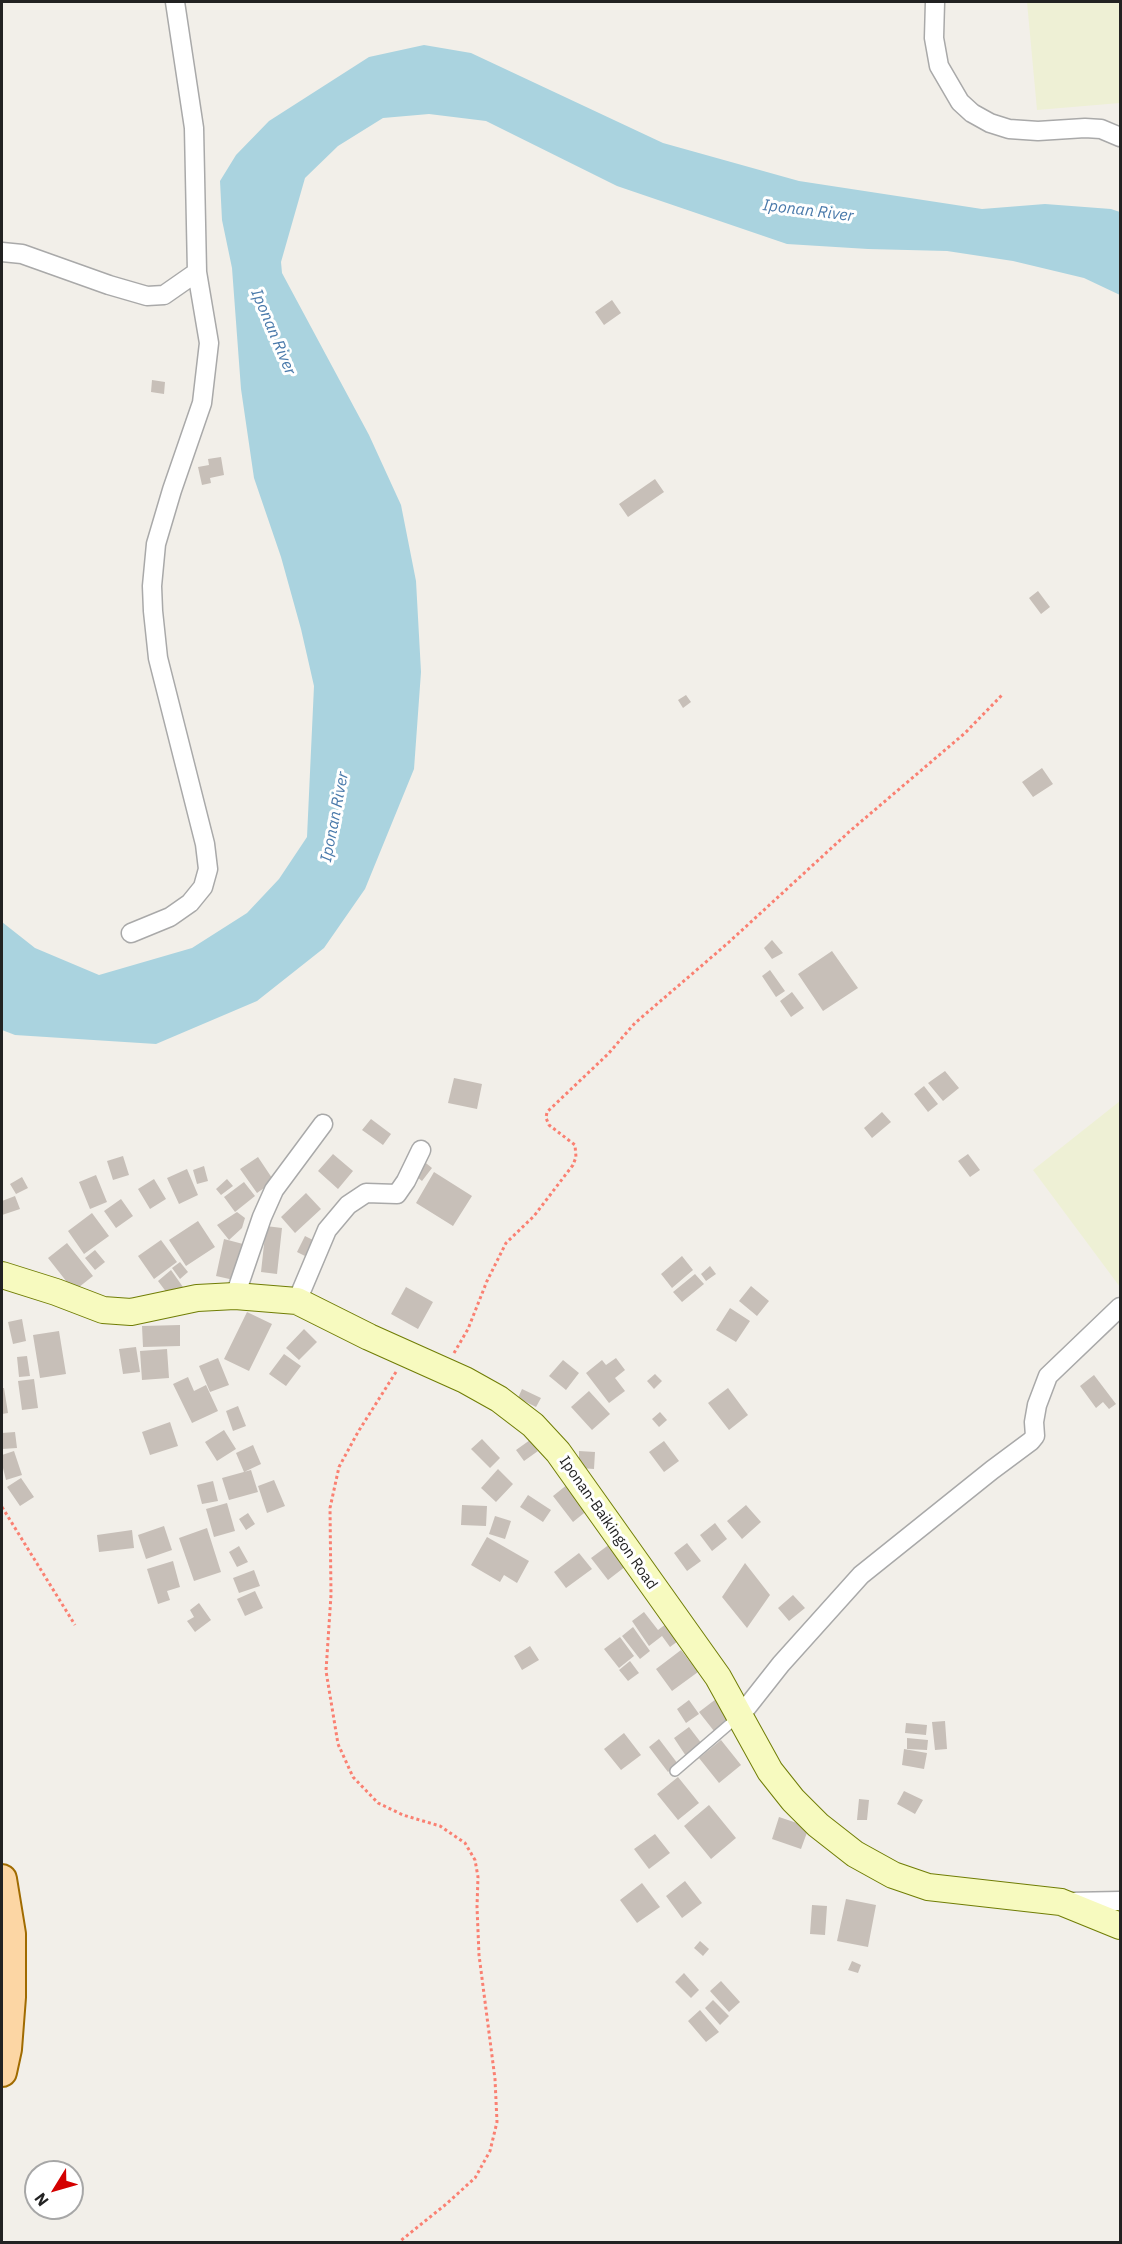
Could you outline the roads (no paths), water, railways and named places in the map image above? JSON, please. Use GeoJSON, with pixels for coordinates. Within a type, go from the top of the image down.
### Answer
{"type":"FeatureCollection","features":[{"type":"Feature","properties":{"kind":"main road"},"geometry":{"type":"LineString","coordinates":[[2,1879],[11,1934],[11,1997],[7,2049],[2,2072]]}},
{"type":"Feature","properties":{"kind":"street"},"geometry":{"type":"LineString","coordinates":[[131,933],[170,917],[190,903],[203,887],[208,869],[205,844],[158,658],[152,586],[156,544],[172,489],[202,403],[209,343],[197,272],[194,128],[184,49],[175,2]]}},
{"type":"Feature","properties":{"kind":"street"},"geometry":{"type":"LineString","coordinates":[[935,2],[934,38],[939,66],[960,102],[972,113],[990,123],[1009,129],[1038,131],[1101,129],[1120,137]]}},
{"type":"Feature","properties":{"kind":"street"},"geometry":{"type":"LineString","coordinates":[[2,252],[22,254],[147,296],[165,295],[197,272]]}},
{"type":"Feature","properties":{"kind":"street"},"geometry":{"type":"LineString","coordinates":[[235,1296],[262,1217],[274,1190],[323,1124]]}},
{"type":"Feature","properties":{"kind":"street"},"geometry":{"type":"LineString","coordinates":[[297,1301],[327,1230],[348,1205],[366,1193],[397,1194],[421,1150]]}},
{"type":"Feature","properties":{"kind":"street","name":"Iponan-Baikingon Road"},"geometry":{"type":"LineString","coordinates":[[2,1275],[103,1310],[131,1312],[197,1298],[235,1296],[297,1301],[369,1337],[409,1353],[499,1399],[533,1425],[558,1452],[718,1677],[770,1771],[793,1800],[818,1825],[855,1854],[893,1875],[928,1887],[1061,1902],[1120,1926]]}},
{"type":"Feature","properties":{"kind":"street"},"geometry":{"type":"LineString","coordinates":[[740,1716],[781,1664],[861,1575],[1031,1441],[1035,1436],[1034,1422],[1037,1405],[1048,1376],[1120,1307]]}},
{"type":"Feature","properties":{"kind":"street"},"geometry":{"type":"LineString","coordinates":[[1061,1902],[1120,1901]]}},
{"type":"Feature","properties":{"kind":"lane"},"geometry":{"type":"LineString","coordinates":[[675,1771],[740,1716]]}},
{"type":"Feature","properties":{"kind":"water","name":"Iponan River"},"geometry":{"type":"Polygon","coordinates":[[[424,45],[471,53],[663,143],[799,181],[982,209],[1045,204],[1111,209],[1120,212],[1120,295],[1084,278],[1013,261],[947,251],[787,244],[617,186],[486,121],[429,114],[383,118],[338,146],[305,178],[281,262],[282,273],[369,435],[401,505],[416,581],[421,672],[414,769],[365,889],[324,948],[257,1001],[156,1044],[15,1035],[2,1030],[2,922],[35,948],[99,975],[192,948],[247,913],[279,879],[307,837],[314,686],[281,557],[254,478],[241,389],[232,268],[222,220],[220,181],[236,155],[269,121],[369,57],[424,45]]]}}]}
